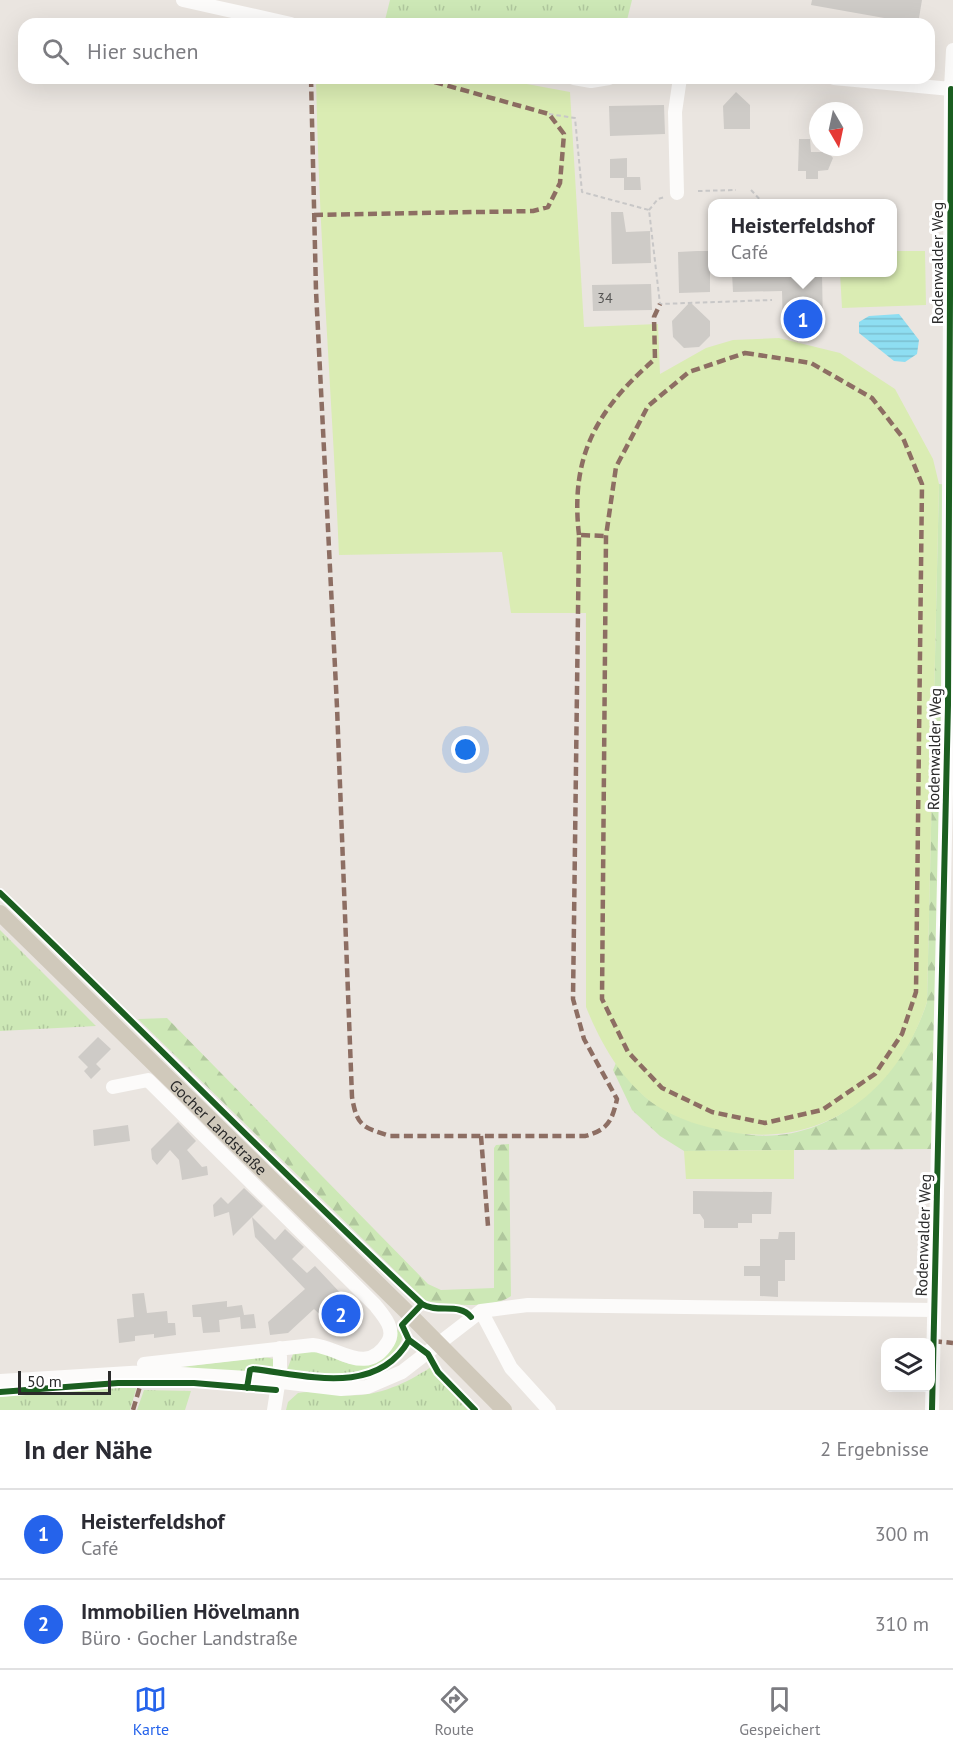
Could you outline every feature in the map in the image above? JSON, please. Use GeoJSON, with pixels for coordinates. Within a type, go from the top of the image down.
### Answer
{"type":"FeatureCollection","features":[{"type":"Feature","properties":{"kind":"main road","name":"Gocher Landstraße"},"geometry":{"type":"LineString","coordinates":[[0,913],[504,1410]]}},
{"type":"Feature","properties":{"kind":"street"},"geometry":{"type":"LineString","coordinates":[[183,0],[264,18]]}},
{"type":"Feature","properties":{"kind":"street","name":"Rodenwalder Weg"},"geometry":{"type":"LineString","coordinates":[[932,1410],[948,705],[953,50]]}},
{"type":"Feature","properties":{"kind":"street"},"geometry":{"type":"LineString","coordinates":[[677,193],[675,112],[679,84]]}},
{"type":"Feature","properties":{"kind":"street"},"geometry":{"type":"LineString","coordinates":[[904,84],[951,88]]}},
{"type":"Feature","properties":{"kind":"street","name":"Gocher Landstraße"},"geometry":{"type":"LineString","coordinates":[[113,1087],[148,1080],[375,1305],[386,1318],[391,1333],[390,1340],[379,1353],[363,1359],[341,1356],[322,1346],[280,1348],[144,1364]]}},
{"type":"Feature","properties":{"kind":"street","name":"Rodenwalder Weg"},"geometry":{"type":"LineString","coordinates":[[481,1311],[528,1305],[934,1310]]}},
{"type":"Feature","properties":{"kind":"street"},"geometry":{"type":"LineString","coordinates":[[0,1381],[146,1372],[194,1373],[341,1389],[367,1387],[402,1372],[481,1311],[511,1368],[549,1410]]}},
{"type":"Feature","properties":{"kind":"street"},"geometry":{"type":"LineString","coordinates":[[274,1410],[280,1348]]}},
{"type":"Feature","properties":{"kind":"path"},"geometry":{"type":"LineString","coordinates":[[549,114],[575,118],[582,192],[649,210],[660,304],[772,300]]}},
{"type":"Feature","properties":{"kind":"path"},"geometry":{"type":"LineString","coordinates":[[698,191],[736,190]]}},
{"type":"Feature","properties":{"kind":"path"},"geometry":{"type":"LineString","coordinates":[[752,190],[760,199]]}},
{"type":"Feature","properties":{"kind":"green space"},"geometry":{"type":"Polygon","coordinates":[[[390,0],[632,0],[628,18],[386,18],[390,0]]]}},
{"type":"Feature","properties":{"kind":"green space"},"geometry":{"type":"Polygon","coordinates":[[[316,84],[527,84],[570,92],[584,327],[658,324],[660,374],[706,348],[733,340],[779,338],[840,353],[895,389],[933,459],[939,484],[927,1002],[914,1034],[897,1062],[877,1086],[853,1106],[826,1121],[797,1131],[765,1135],[720,1130],[674,1115],[657,1106],[634,1086],[614,1062],[592,1021],[586,1007],[586,613],[511,613],[502,552],[339,555],[316,84]]]}},
{"type":"Feature","properties":{"kind":"green space"},"geometry":{"type":"Polygon","coordinates":[[[897,251],[925,251],[926,305],[842,308],[840,277],[897,277],[897,251]]]}},
{"type":"Feature","properties":{"kind":"green space"},"geometry":{"type":"Polygon","coordinates":[[[939,484],[951,485],[933,1149],[684,1151],[660,1136],[632,1110],[613,1070],[616,1063],[645,1097],[663,1108],[736,1132],[752,1135],[782,1135],[811,1128],[838,1116],[862,1099],[883,1079],[901,1055],[916,1029],[927,1002],[939,484]]]}},
{"type":"Feature","properties":{"kind":"green space"},"geometry":{"type":"Polygon","coordinates":[[[0,930],[96,1026],[0,1031],[0,930]]]}},
{"type":"Feature","properties":{"kind":"green space"},"geometry":{"type":"Polygon","coordinates":[[[167,1018],[428,1284],[441,1290],[494,1288],[494,1148],[496,1145],[509,1144],[511,1296],[493,1303],[482,1304],[458,1305],[426,1301],[138,1019],[167,1018]]]}},
{"type":"Feature","properties":{"kind":"green space"},"geometry":{"type":"Polygon","coordinates":[[[794,1150],[794,1179],[686,1179],[684,1151],[794,1150]]]}},
{"type":"Feature","properties":{"kind":"green space"},"geometry":{"type":"Polygon","coordinates":[[[396,1328],[402,1334],[398,1347],[388,1357],[364,1370],[326,1375],[287,1370],[293,1354],[311,1351],[321,1351],[356,1365],[373,1362],[388,1352],[393,1345],[396,1328]]]}},
{"type":"Feature","properties":{"kind":"green space"},"geometry":{"type":"Polygon","coordinates":[[[265,1357],[274,1359],[276,1368],[266,1369],[265,1375],[181,1367],[265,1357]]]}},
{"type":"Feature","properties":{"kind":"green space"},"geometry":{"type":"Polygon","coordinates":[[[431,1367],[470,1410],[286,1410],[288,1402],[298,1393],[364,1395],[398,1385],[431,1367]]]}},
{"type":"Feature","properties":{"kind":"green space"},"geometry":{"type":"Polygon","coordinates":[[[111,1386],[137,1386],[130,1410],[0,1410],[0,1397],[111,1386]]]}},
{"type":"Feature","properties":{"kind":"green space"},"geometry":{"type":"Polygon","coordinates":[[[144,1390],[191,1391],[185,1410],[137,1410],[144,1390]]]}},
{"type":"Feature","properties":{"kind":"water"},"geometry":{"type":"Polygon","coordinates":[[[899,314],[919,340],[917,354],[905,362],[894,361],[859,333],[859,322],[869,316],[899,314]]]}},
{"type":"Feature","properties":{"kind":"building"},"geometry":{"type":"Polygon","coordinates":[[[812,0],[922,0],[919,18],[884,18],[811,5],[812,0]]]}},
{"type":"Feature","properties":{"kind":"building"},"geometry":{"type":"Polygon","coordinates":[[[736,92],[750,105],[750,129],[724,129],[723,106],[736,92]]]}},
{"type":"Feature","properties":{"kind":"building"},"geometry":{"type":"Polygon","coordinates":[[[664,105],[665,134],[610,136],[609,106],[664,105]]]}},
{"type":"Feature","properties":{"kind":"building"},"geometry":{"type":"Polygon","coordinates":[[[799,139],[809,139],[809,156],[831,156],[833,158],[828,170],[818,171],[818,179],[806,179],[806,171],[798,171],[799,139]]]}},
{"type":"Feature","properties":{"kind":"building"},"geometry":{"type":"Polygon","coordinates":[[[627,158],[627,177],[640,177],[641,190],[624,190],[624,178],[610,178],[610,159],[627,158]]]}},
{"type":"Feature","properties":{"kind":"building"},"geometry":{"type":"Polygon","coordinates":[[[611,212],[623,212],[626,232],[650,231],[651,263],[612,264],[611,212]]]}},
{"type":"Feature","properties":{"kind":"building"},"geometry":{"type":"Polygon","coordinates":[[[708,251],[710,292],[679,293],[678,252],[708,251]]]}},
{"type":"Feature","properties":{"kind":"building"},"geometry":{"type":"Polygon","coordinates":[[[732,277],[822,277],[823,328],[783,330],[782,291],[733,292],[732,277]]]}},
{"type":"Feature","properties":{"kind":"building"},"geometry":{"type":"Polygon","coordinates":[[[651,284],[652,310],[593,311],[592,285],[651,284]]]}},
{"type":"Feature","properties":{"kind":"building"},"geometry":{"type":"Polygon","coordinates":[[[690,302],[710,321],[710,336],[699,347],[684,348],[673,337],[672,321],[690,302]]]}},
{"type":"Feature","properties":{"kind":"building"},"geometry":{"type":"Polygon","coordinates":[[[98,1037],[111,1049],[96,1064],[101,1069],[91,1079],[84,1071],[88,1067],[78,1057],[98,1037]]]}},
{"type":"Feature","properties":{"kind":"building"},"geometry":{"type":"Polygon","coordinates":[[[178,1122],[196,1141],[187,1150],[202,1167],[207,1166],[208,1175],[182,1180],[179,1160],[170,1150],[157,1165],[152,1159],[151,1149],[178,1122]]]}},
{"type":"Feature","properties":{"kind":"building"},"geometry":{"type":"Polygon","coordinates":[[[128,1125],[130,1141],[94,1146],[93,1130],[128,1125]]]}},
{"type":"Feature","properties":{"kind":"building"},"geometry":{"type":"Polygon","coordinates":[[[244,1188],[263,1206],[233,1236],[229,1212],[214,1217],[213,1205],[221,1197],[228,1204],[244,1188]]]}},
{"type":"Feature","properties":{"kind":"building"},"geometry":{"type":"Polygon","coordinates":[[[693,1191],[772,1192],[771,1214],[752,1214],[752,1223],[738,1223],[738,1228],[704,1228],[704,1220],[700,1214],[693,1214],[693,1191]]]}},
{"type":"Feature","properties":{"kind":"building"},"geometry":{"type":"Polygon","coordinates":[[[252,1217],[275,1240],[285,1229],[304,1247],[292,1259],[307,1273],[315,1266],[346,1299],[350,1294],[362,1306],[338,1331],[314,1309],[288,1333],[270,1335],[268,1322],[305,1289],[255,1237],[252,1217]]]}},
{"type":"Feature","properties":{"kind":"building"},"geometry":{"type":"Polygon","coordinates":[[[779,1232],[795,1232],[795,1260],[785,1260],[785,1281],[778,1281],[778,1297],[760,1296],[760,1276],[744,1276],[744,1266],[760,1266],[760,1239],[778,1239],[779,1232]]]}},
{"type":"Feature","properties":{"kind":"building"},"geometry":{"type":"Polygon","coordinates":[[[144,1293],[147,1313],[167,1311],[168,1323],[175,1323],[176,1335],[154,1338],[154,1334],[135,1336],[135,1341],[119,1343],[117,1319],[134,1317],[132,1294],[144,1293]]]}},
{"type":"Feature","properties":{"kind":"building"},"geometry":{"type":"Polygon","coordinates":[[[227,1301],[227,1307],[242,1305],[244,1315],[254,1314],[256,1328],[241,1329],[240,1317],[219,1320],[220,1332],[203,1333],[201,1317],[193,1317],[192,1305],[227,1301]]]}},
{"type":"Feature","properties":{"kind":"marked path"},"geometry":{"type":"LineString","coordinates":[[311,84],[316,291],[337,707],[352,1097],[356,1114],[367,1128],[390,1136],[585,1136],[599,1131],[611,1119],[617,1099],[584,1039],[573,999],[579,535],[606,536]]}},
{"type":"Feature","properties":{"kind":"marked path"},"geometry":{"type":"LineString","coordinates":[[314,215],[533,211],[548,207],[560,183],[564,134],[549,114],[442,84]]}},
{"type":"Feature","properties":{"kind":"marked path"},"geometry":{"type":"LineString","coordinates":[[579,535],[577,507],[584,458],[592,437],[617,397],[655,359],[654,317],[660,304]]}},
{"type":"Feature","properties":{"kind":"marked path"},"geometry":{"type":"LineString","coordinates":[[745,353],[811,363],[872,398],[903,438],[922,484],[916,992],[902,1034],[875,1074],[822,1110],[765,1123],[712,1112],[662,1088],[628,1052],[602,999],[606,536],[616,467],[648,406],[689,372],[745,353]]}},
{"type":"Feature","properties":{"kind":"marked path"},"geometry":{"type":"LineString","coordinates":[[481,1136],[488,1226]]}},
{"type":"Feature","properties":{"kind":"marked path"},"geometry":{"type":"LineString","coordinates":[[935,1341],[953,1343]]}},
{"type":"Feature","properties":{"kind":"marked path"},"geometry":{"type":"LineString","coordinates":[[133,1410],[141,1383]]}},
{"type":"Feature","properties":{"kind":"cycle path"},"geometry":{"type":"LineString","coordinates":[[932,1410],[948,705],[951,89]]}},
{"type":"Feature","properties":{"kind":"cycle path"},"geometry":{"type":"LineString","coordinates":[[0,893],[422,1304],[428,1307],[461,1310],[471,1317]]}},
{"type":"Feature","properties":{"kind":"cycle path"},"geometry":{"type":"LineString","coordinates":[[247,1388],[250,1370],[253,1369],[338,1378],[359,1376],[378,1369],[395,1358],[409,1340],[402,1325],[422,1304]]}},
{"type":"Feature","properties":{"kind":"cycle path"},"geometry":{"type":"LineString","coordinates":[[409,1340],[428,1354],[438,1372],[475,1410]]}},
{"type":"Feature","properties":{"kind":"cycle path"},"geometry":{"type":"LineString","coordinates":[[0,1392],[118,1383],[194,1383],[276,1390]]}},
{"type":"Feature","properties":{"kind":"place","name":"Heisterfeldshof"},"geometry":{"type":"Point","coordinates":[803,319]}},
{"type":"Feature","properties":{"kind":"place","name":"Immobilien Hövelmann"},"geometry":{"type":"Point","coordinates":[341,1314]}}]}
